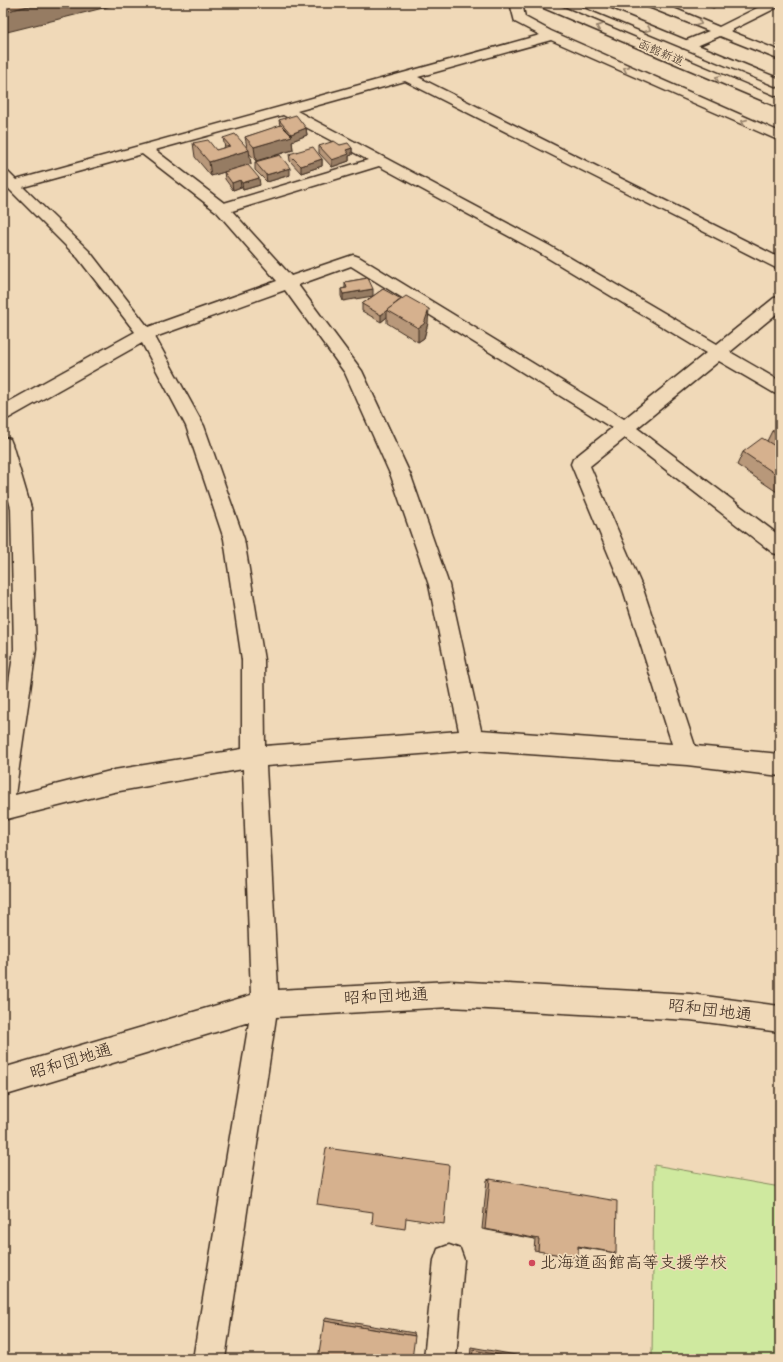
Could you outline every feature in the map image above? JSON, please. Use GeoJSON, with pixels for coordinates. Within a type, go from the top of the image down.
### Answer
{"type":"FeatureCollection","features":[{"type":"Feature","properties":{"kind":"main road"},"geometry":{"type":"LineString","coordinates":[[516,3],[519,20],[780,137]]}},
{"type":"Feature","properties":{"kind":"main road","name":"函館新道"},"geometry":{"type":"LineString","coordinates":[[543,3],[780,104]]}},
{"type":"Feature","properties":{"kind":"main road","name":"函館新道"},"geometry":{"type":"LineString","coordinates":[[586,3],[780,84]]}},
{"type":"Feature","properties":{"kind":"main road"},"geometry":{"type":"LineString","coordinates":[[650,3],[780,56]]}},
{"type":"Feature","properties":{"kind":"main road"},"geometry":{"type":"LineString","coordinates":[[687,45],[720,32],[776,3]]}},
{"type":"Feature","properties":{"kind":"main road"},"geometry":{"type":"LineString","coordinates":[[8,180],[145,148],[552,36]]}},
{"type":"Feature","properties":{"kind":"main road"},"geometry":{"type":"LineString","coordinates":[[406,76],[780,264]]}},
{"type":"Feature","properties":{"kind":"main road"},"geometry":{"type":"LineString","coordinates":[[285,110],[544,249],[780,389]]}},
{"type":"Feature","properties":{"kind":"main road"},"geometry":{"type":"LineString","coordinates":[[145,148],[222,209],[288,283],[353,371],[401,476],[439,585],[472,740]]}},
{"type":"Feature","properties":{"kind":"main road"},"geometry":{"type":"LineString","coordinates":[[222,209],[381,161]]}},
{"type":"Feature","properties":{"kind":"main road"},"geometry":{"type":"LineString","coordinates":[[8,180],[84,255],[145,334],[196,426],[234,539],[253,660],[254,758],[265,1004],[209,1359]]}},
{"type":"Feature","properties":{"kind":"main road"},"geometry":{"type":"LineString","coordinates":[[3,413],[145,334],[353,260],[625,428],[780,547]]}},
{"type":"Feature","properties":{"kind":"main road"},"geometry":{"type":"LineString","coordinates":[[687,755],[633,590],[580,464],[780,302]]}},
{"type":"Feature","properties":{"kind":"main road"},"geometry":{"type":"LineString","coordinates":[[3,444],[21,508],[25,649],[3,798]]}},
{"type":"Feature","properties":{"kind":"main road"},"geometry":{"type":"LineString","coordinates":[[3,809],[114,781],[254,758],[472,740],[687,755],[780,765]]}},
{"type":"Feature","properties":{"kind":"main road","name":"昭和団地通"},"geometry":{"type":"LineString","coordinates":[[3,1082],[265,1004],[450,994],[690,1007],[780,1020]]}},
{"type":"Feature","properties":{"kind":"main road"},"geometry":{"type":"LineString","coordinates":[[440,1359],[450,1260]]}},
{"type":"Feature","properties":{"kind":"green space"},"geometry":{"type":"Polygon","coordinates":[[[654,1165],[780,1187],[780,1359],[652,1359],[654,1165]]]}},
{"type":"Feature","properties":{"kind":"building"},"geometry":{"type":"Polygon","coordinates":[[[3,3],[41,3],[3,12],[3,3]]]}},
{"type":"Feature","properties":{"kind":"building"},"geometry":{"type":"Polygon","coordinates":[[[296,115],[306,128],[291,134],[279,120],[296,115]]]}},
{"type":"Feature","properties":{"kind":"building"},"geometry":{"type":"Polygon","coordinates":[[[281,125],[292,136],[254,147],[245,137],[281,125]]]}},
{"type":"Feature","properties":{"kind":"building"},"geometry":{"type":"Polygon","coordinates":[[[235,134],[249,150],[209,162],[193,143],[208,140],[216,150],[230,146],[223,138],[235,134]]]}},
{"type":"Feature","properties":{"kind":"building"},"geometry":{"type":"Polygon","coordinates":[[[334,141],[340,145],[348,143],[352,148],[346,150],[349,154],[332,160],[319,146],[334,141]]]}},
{"type":"Feature","properties":{"kind":"building"},"geometry":{"type":"Polygon","coordinates":[[[313,147],[322,159],[301,166],[289,154],[313,147]]]}},
{"type":"Feature","properties":{"kind":"building"},"geometry":{"type":"Polygon","coordinates":[[[280,155],[290,168],[266,175],[255,162],[280,155]]]}},
{"type":"Feature","properties":{"kind":"building"},"geometry":{"type":"Polygon","coordinates":[[[248,165],[259,178],[242,183],[240,180],[232,183],[224,172],[248,165]]]}},
{"type":"Feature","properties":{"kind":"building"},"geometry":{"type":"Polygon","coordinates":[[[368,278],[373,289],[343,294],[341,289],[347,288],[345,282],[368,278]]]}},
{"type":"Feature","properties":{"kind":"building"},"geometry":{"type":"Polygon","coordinates":[[[383,289],[401,299],[381,315],[362,304],[383,289]]]}},
{"type":"Feature","properties":{"kind":"building"},"geometry":{"type":"Polygon","coordinates":[[[406,296],[429,309],[424,324],[418,328],[387,310],[406,296]]]}},
{"type":"Feature","properties":{"kind":"building"},"geometry":{"type":"Polygon","coordinates":[[[780,425],[780,436],[772,431],[780,425]]]}},
{"type":"Feature","properties":{"kind":"building"},"geometry":{"type":"Polygon","coordinates":[[[762,438],[780,449],[780,477],[743,452],[762,438]]]}},
{"type":"Feature","properties":{"kind":"building"},"geometry":{"type":"Polygon","coordinates":[[[326,1148],[449,1165],[444,1224],[406,1218],[405,1229],[372,1224],[373,1212],[317,1204],[326,1148]]]}},
{"type":"Feature","properties":{"kind":"building"},"geometry":{"type":"Polygon","coordinates":[[[490,1179],[617,1201],[616,1253],[578,1246],[578,1258],[538,1251],[539,1239],[485,1229],[490,1179]]]}},
{"type":"Feature","properties":{"kind":"building"},"geometry":{"type":"Polygon","coordinates":[[[324,1321],[415,1336],[412,1359],[318,1359],[324,1321]]]}},
{"type":"Feature","properties":{"kind":"building"},"geometry":{"type":"Polygon","coordinates":[[[473,1350],[520,1359],[472,1359],[473,1350]]]}},
{"type":"Feature","properties":{"kind":"place","name":"北海道函館高等支援学校"},"geometry":{"type":"Point","coordinates":[532,1263]}}]}
